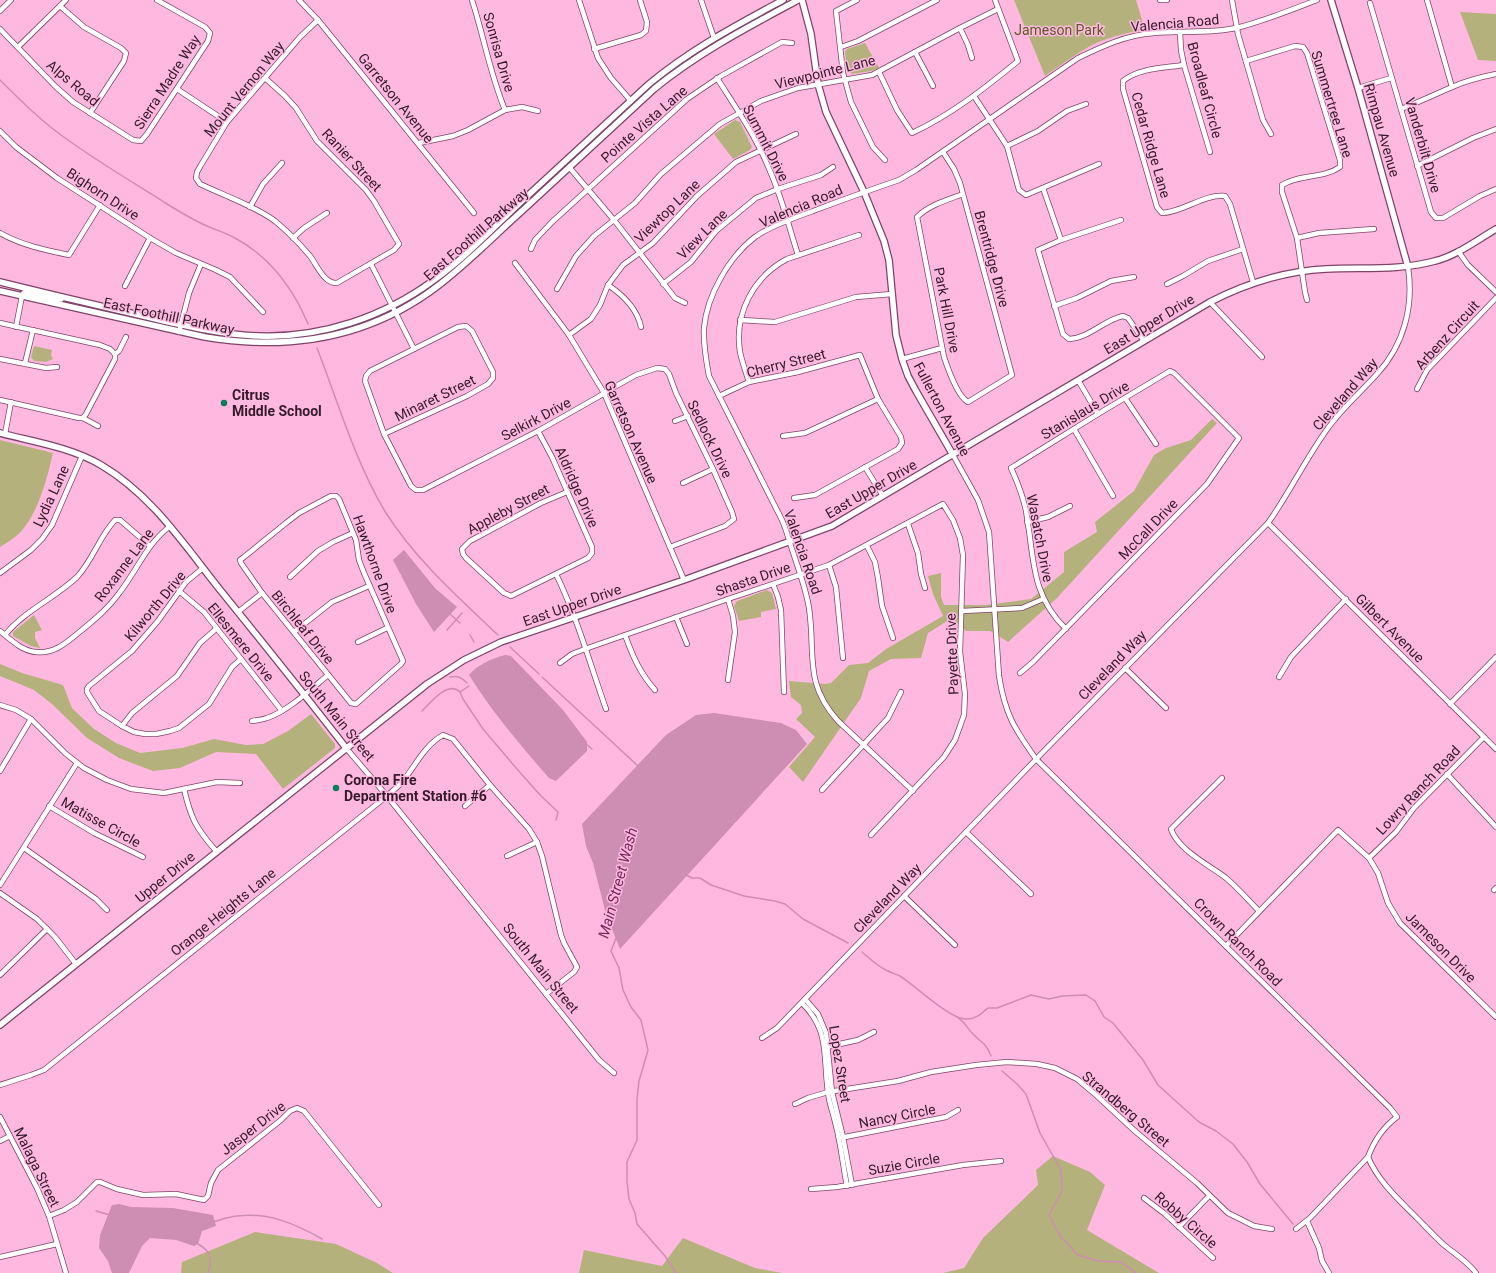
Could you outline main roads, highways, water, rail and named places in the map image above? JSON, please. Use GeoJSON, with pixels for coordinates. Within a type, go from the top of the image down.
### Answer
{"type":"FeatureCollection","features":[{"type":"Feature","properties":{"kind":"main road","name":"East Foothill Parkway"},"geometry":{"type":"LineString","coordinates":[[0,282],[181,325],[230,334],[260,336],[286,335],[316,332],[346,324],[392,306],[423,288],[452,265],[667,69],[686,55],[714,38],[783,0]]}},
{"type":"Feature","properties":{"kind":"main road","name":"East Foothill Parkway"},"geometry":{"type":"LineString","coordinates":[[0,291],[179,332],[229,341],[260,344],[285,343],[308,341],[349,331],[396,312],[426,294],[457,271],[654,89],[690,61],[798,0]]}},
{"type":"Feature","properties":{"kind":"main road","name":"Fullerton Avenue"},"geometry":{"type":"LineString","coordinates":[[802,0],[812,34],[818,84],[826,112],[864,192],[884,240],[889,260],[896,335],[902,359],[916,391],[953,455]]}},
{"type":"Feature","properties":{"kind":"main road","name":"Rimpau Avenue"},"geometry":{"type":"LineString","coordinates":[[1331,0],[1358,88],[1408,267]]}},
{"type":"Feature","properties":{"kind":"main road"},"geometry":{"type":"LineString","coordinates":[[1408,267],[1436,261],[1458,251],[1496,228]]}},
{"type":"Feature","properties":{"kind":"main road","name":"East Upper Drive"},"geometry":{"type":"LineString","coordinates":[[346,748],[427,684],[464,660],[501,642],[684,580],[832,526],[1210,302],[1253,282],[1302,271],[1408,267]]}},
{"type":"Feature","properties":{"kind":"main road"},"geometry":{"type":"LineString","coordinates":[[22,296],[24,293],[28,293],[53,299],[75,300]]}},
{"type":"Feature","properties":{"kind":"main road","name":"South Main Street"},"geometry":{"type":"LineString","coordinates":[[2,434],[61,448],[82,456],[116,475],[139,494],[154,509],[203,568],[346,748]]}},
{"type":"Feature","properties":{"kind":"main road","name":"Upper Drive"},"geometry":{"type":"LineString","coordinates":[[0,1025],[346,748]]}},
{"type":"Feature","properties":{"kind":"water"},"geometry":{"type":"Polygon","coordinates":[[[404,550],[435,588],[457,607],[434,632],[416,604],[393,560],[404,550]]]}},
{"type":"Feature","properties":{"kind":"water"},"geometry":{"type":"Polygon","coordinates":[[[505,655],[511,656],[563,710],[587,742],[587,751],[556,781],[549,778],[517,741],[487,702],[469,675],[485,662],[505,655]]]}},
{"type":"Feature","properties":{"kind":"water"},"geometry":{"type":"Polygon","coordinates":[[[714,713],[781,723],[796,730],[807,744],[620,949],[606,914],[593,863],[586,846],[582,824],[666,735],[696,715],[714,713]]]}},
{"type":"Feature","properties":{"kind":"water"},"geometry":{"type":"Polygon","coordinates":[[[119,1204],[131,1207],[173,1208],[213,1215],[216,1226],[202,1231],[198,1244],[194,1246],[176,1240],[150,1238],[142,1246],[129,1273],[112,1273],[108,1261],[99,1248],[100,1235],[112,1205],[119,1204]]]}},
{"type":"Feature","properties":{"kind":"waterway"},"geometry":{"type":"LineString","coordinates":[[0,80],[41,119],[92,157],[182,213],[202,224],[235,238],[259,254],[270,264],[288,286],[308,324]]}},
{"type":"Feature","properties":{"kind":"waterway"},"geometry":{"type":"LineString","coordinates":[[317,348],[348,432],[375,494],[386,513],[424,562],[498,635]]}},
{"type":"Feature","properties":{"kind":"waterway"},"geometry":{"type":"LineString","coordinates":[[447,630],[462,613]]}},
{"type":"Feature","properties":{"kind":"waterway"},"geometry":{"type":"LineString","coordinates":[[450,614],[460,623]]}},
{"type":"Feature","properties":{"kind":"waterway"},"geometry":{"type":"LineString","coordinates":[[470,635],[474,642]]}},
{"type":"Feature","properties":{"kind":"waterway"},"geometry":{"type":"LineString","coordinates":[[510,647],[539,674]]}},
{"type":"Feature","properties":{"kind":"waterway"},"geometry":{"type":"LineString","coordinates":[[450,677],[460,677],[467,683]]}},
{"type":"Feature","properties":{"kind":"waterway"},"geometry":{"type":"LineString","coordinates":[[542,677],[638,766]]}},
{"type":"Feature","properties":{"kind":"waterway"},"geometry":{"type":"LineString","coordinates":[[422,711],[434,698],[445,691],[455,689],[460,692],[469,686]]}},
{"type":"Feature","properties":{"kind":"waterway"},"geometry":{"type":"LineString","coordinates":[[460,692],[483,729],[541,796],[558,812],[556,820]]}},
{"type":"Feature","properties":{"kind":"waterway"},"geometry":{"type":"LineString","coordinates":[[585,743],[592,749]]}},
{"type":"Feature","properties":{"kind":"waterway"},"geometry":{"type":"LineString","coordinates":[[686,875],[692,878],[700,878],[711,885],[744,896],[785,904],[803,919],[848,943]]}},
{"type":"Feature","properties":{"kind":"waterway","name":"Main Street Wash"},"geometry":{"type":"LineString","coordinates":[[616,938],[611,951],[619,968],[623,990],[631,1007],[641,1020],[648,1050],[639,1081],[637,1099],[637,1140],[627,1162],[629,1199],[635,1213],[637,1224],[665,1256],[676,1273]]}},
{"type":"Feature","properties":{"kind":"waterway"},"geometry":{"type":"LineString","coordinates":[[862,952],[873,962],[900,976],[933,1002],[960,1018],[973,1018],[988,1008],[997,1008],[1031,995],[1049,999],[1062,996],[1086,995],[1095,1001],[1104,1017],[1113,1023],[1143,1060],[1158,1085],[1199,1122],[1216,1131],[1233,1144],[1247,1162],[1260,1184],[1293,1224]]}},
{"type":"Feature","properties":{"kind":"waterway"},"geometry":{"type":"LineString","coordinates":[[957,1017],[985,1045],[991,1056]]}},
{"type":"Feature","properties":{"kind":"waterway"},"geometry":{"type":"LineString","coordinates":[[1002,1071],[1026,1094],[1040,1133],[1061,1170],[1062,1191],[1049,1215],[1060,1236],[1078,1255],[1098,1261],[1121,1262],[1136,1273]]}},
{"type":"Feature","properties":{"kind":"waterway"},"geometry":{"type":"LineString","coordinates":[[96,1211],[110,1215]]}},
{"type":"Feature","properties":{"kind":"waterway"},"geometry":{"type":"LineString","coordinates":[[213,1222],[234,1216],[260,1216],[281,1220],[292,1224],[322,1239]]}},
{"type":"Feature","properties":{"kind":"waterway"},"geometry":{"type":"LineString","coordinates":[[198,1244],[203,1247],[210,1256],[208,1273]]}},
{"type":"Feature","properties":{"kind":"place","name":"Citrus Middle School"},"geometry":{"type":"Point","coordinates":[224,403]}},
{"type":"Feature","properties":{"kind":"place","name":"Corona Fire Department Station #6"},"geometry":{"type":"Point","coordinates":[336,788]}},
{"type":"Feature","properties":{"kind":"park label","name":"Jameson Park"},"geometry":{"type":"Point","coordinates":[1059,30]}}]}
